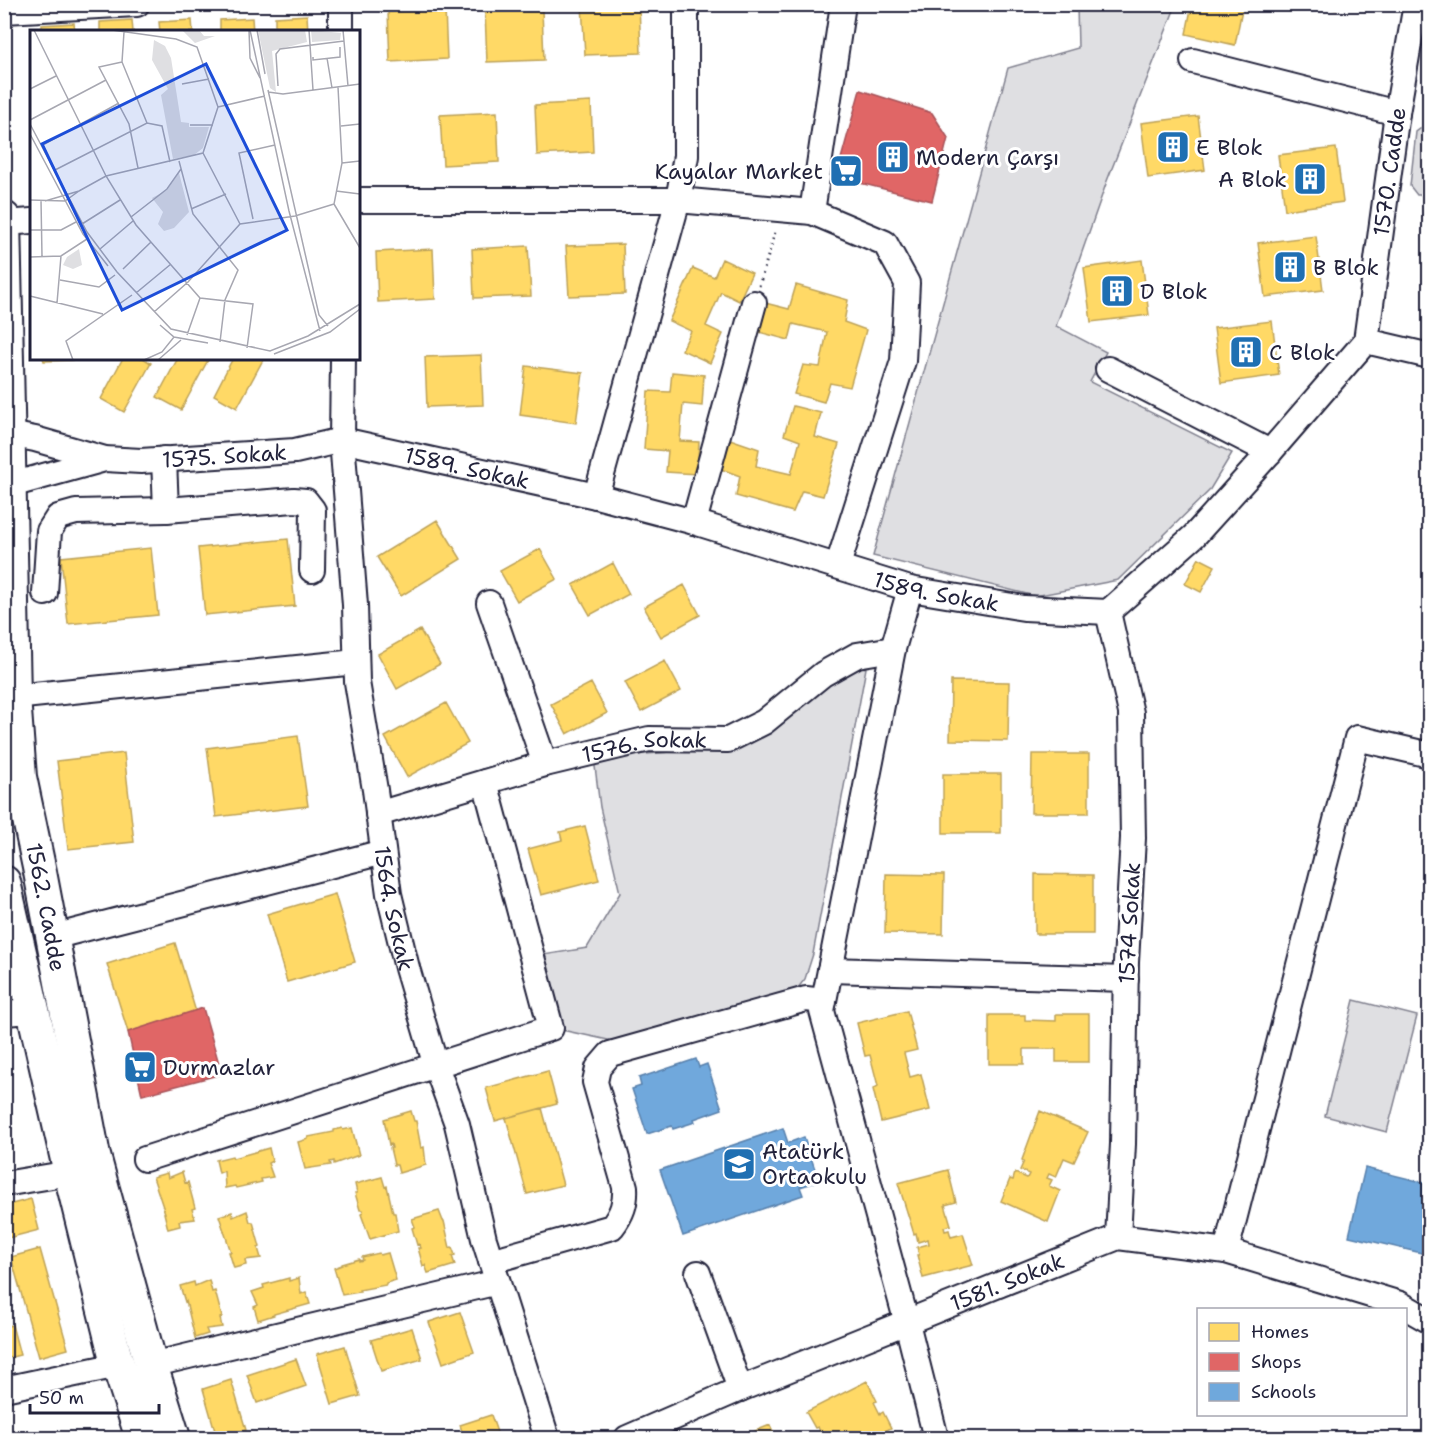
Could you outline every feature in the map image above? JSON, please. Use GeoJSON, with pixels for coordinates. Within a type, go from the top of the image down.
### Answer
{"type":"FeatureCollection","features":[{"type":"Feature","properties":{"kind":"main road","name":"1562. Cadde"},"geometry":{"type":"LineString","coordinates":[[4,218],[8,484],[20,777],[94,1156],[151,1365],[174,1438]]}},
{"type":"Feature","properties":{"kind":"main road","name":"1562. Cadde"},"geometry":{"type":"LineString","coordinates":[[4,882],[18,1012],[70,1173],[118,1365],[142,1438]]}},
{"type":"Feature","properties":{"kind":"street"},"geometry":{"type":"LineString","coordinates":[[4,11],[138,4]]}},
{"type":"Feature","properties":{"kind":"street"},"geometry":{"type":"LineString","coordinates":[[340,4],[341,30]]}},
{"type":"Feature","properties":{"kind":"street"},"geometry":{"type":"LineString","coordinates":[[596,496],[678,200],[686,156],[686,4]]}},
{"type":"Feature","properties":{"kind":"street"},"geometry":{"type":"LineString","coordinates":[[812,212],[843,4]]}},
{"type":"Feature","properties":{"kind":"street","name":"1570. Cadde"},"geometry":{"type":"LineString","coordinates":[[1366,341],[1397,113],[1416,4]]}},
{"type":"Feature","properties":{"kind":"street"},"geometry":{"type":"LineString","coordinates":[[1193,61],[1397,113]]}},
{"type":"Feature","properties":{"kind":"street"},"geometry":{"type":"LineString","coordinates":[[360,200],[678,200],[812,212],[885,243],[907,283],[903,361],[838,566]]}},
{"type":"Feature","properties":{"kind":"street"},"geometry":{"type":"LineString","coordinates":[[5,223],[30,221]]}},
{"type":"Feature","properties":{"kind":"street"},"geometry":{"type":"LineString","coordinates":[[694,522],[754,303]]}},
{"type":"Feature","properties":{"kind":"street"},"geometry":{"type":"LineString","coordinates":[[1108,612],[1194,536],[1366,341],[1430,356]]}},
{"type":"Feature","properties":{"kind":"street","name":"1564. Sokak"},"geometry":{"type":"LineString","coordinates":[[343,360],[342,440],[355,605],[357,682],[389,894],[407,968],[436,1066],[457,1124],[495,1272],[547,1438]]}},
{"type":"Feature","properties":{"kind":"street"},"geometry":{"type":"LineString","coordinates":[[1108,369],[1270,452]]}},
{"type":"Feature","properties":{"kind":"street"},"geometry":{"type":"LineString","coordinates":[[7,433],[105,459]]}},
{"type":"Feature","properties":{"kind":"street","name":"1589. Sokak"},"geometry":{"type":"LineString","coordinates":[[342,440],[596,496],[694,522],[910,589],[1024,608],[1108,612]]}},
{"type":"Feature","properties":{"kind":"street","name":"1575. Sokak"},"geometry":{"type":"LineString","coordinates":[[105,459],[141,461],[295,451],[342,440]]}},
{"type":"Feature","properties":{"kind":"street"},"geometry":{"type":"LineString","coordinates":[[8,484],[105,459]]}},
{"type":"Feature","properties":{"kind":"street"},"geometry":{"type":"LineString","coordinates":[[164,459],[166,510]]}},
{"type":"Feature","properties":{"kind":"street"},"geometry":{"type":"LineString","coordinates":[[45,593],[49,531],[57,517],[76,512],[166,510],[306,501],[313,510],[312,570]]}},
{"type":"Feature","properties":{"kind":"street"},"geometry":{"type":"LineString","coordinates":[[910,589],[893,649],[822,1011],[936,1438]]}},
{"type":"Feature","properties":{"kind":"street"},"geometry":{"type":"LineString","coordinates":[[489,603],[545,764]]}},
{"type":"Feature","properties":{"kind":"street","name":"1574 Sokak"},"geometry":{"type":"LineString","coordinates":[[1108,612],[1131,713],[1133,838],[1118,1237]]}},
{"type":"Feature","properties":{"kind":"street","name":"1576. Sokak"},"geometry":{"type":"LineString","coordinates":[[378,814],[545,764],[650,739],[728,740],[764,722],[823,674],[857,655],[893,649]]}},
{"type":"Feature","properties":{"kind":"street"},"geometry":{"type":"LineString","coordinates":[[15,697],[356,662]]}},
{"type":"Feature","properties":{"kind":"street"},"geometry":{"type":"LineString","coordinates":[[1226,1251],[1357,738],[1430,755]]}},
{"type":"Feature","properties":{"kind":"street"},"geometry":{"type":"LineString","coordinates":[[145,1159],[551,1028],[485,782]]}},
{"type":"Feature","properties":{"kind":"street"},"geometry":{"type":"LineString","coordinates":[[53,937],[383,852]]}},
{"type":"Feature","properties":{"kind":"street"},"geometry":{"type":"LineString","coordinates":[[830,970],[1126,979]]}},
{"type":"Feature","properties":{"kind":"street"},"geometry":{"type":"LineString","coordinates":[[151,1365],[495,1272],[612,1227],[625,1203],[626,1187],[595,1082],[598,1068],[610,1054],[806,999],[824,1002]]}},
{"type":"Feature","properties":{"kind":"street"},"geometry":{"type":"LineString","coordinates":[[4,1184],[70,1173]]}},
{"type":"Feature","properties":{"kind":"street","name":"1581. Sokak"},"geometry":{"type":"LineString","coordinates":[[627,1438],[740,1389],[1118,1237],[1226,1251],[1400,1304]]}},
{"type":"Feature","properties":{"kind":"street"},"geometry":{"type":"LineString","coordinates":[[698,1273],[740,1389]]}},
{"type":"Feature","properties":{"kind":"street"},"geometry":{"type":"LineString","coordinates":[[1400,1304],[1430,1304]]}},
{"type":"Feature","properties":{"kind":"street"},"geometry":{"type":"LineString","coordinates":[[1400,1304],[1430,1321]]}},
{"type":"Feature","properties":{"kind":"street"},"geometry":{"type":"LineString","coordinates":[[4,1389],[118,1365]]}},
{"type":"Feature","properties":{"kind":"path"},"geometry":{"type":"LineString","coordinates":[[754,303],[782,210]]}},
{"type":"Feature","properties":{"kind":"shaded area"},"geometry":{"type":"Polygon","coordinates":[[[1077,5],[1176,5],[1107,181],[1056,326],[1106,352],[1090,382],[1232,453],[1209,491],[1118,580],[1035,596],[873,556],[1008,68],[1078,48],[1077,5]]]}},
{"type":"Feature","properties":{"kind":"shaded area"},"geometry":{"type":"Polygon","coordinates":[[[1429,122],[1429,195],[1417,195],[1410,186],[1416,132],[1429,122]]]}},
{"type":"Feature","properties":{"kind":"shaded area"},"geometry":{"type":"Polygon","coordinates":[[[854,665],[866,668],[813,954],[805,979],[793,994],[639,1043],[608,1040],[562,1030],[543,955],[587,948],[620,893],[600,807],[594,758],[724,750],[854,665]]]}},
{"type":"Feature","properties":{"kind":"shaded area"},"geometry":{"type":"Polygon","coordinates":[[[1354,1000],[1417,1016],[1387,1132],[1325,1116],[1354,1000]]]}},
{"type":"Feature","properties":{"kind":"building: Homes"},"geometry":{"type":"Polygon","coordinates":[[[639,4],[641,53],[585,55],[582,5],[639,4]]]}},
{"type":"Feature","properties":{"kind":"building: Homes"},"geometry":{"type":"Polygon","coordinates":[[[1192,4],[1243,4],[1235,45],[1186,34],[1192,4]]]}},
{"type":"Feature","properties":{"kind":"building: Homes"},"geometry":{"type":"Polygon","coordinates":[[[1313,4],[1337,4],[1336,9],[1313,4]]]}},
{"type":"Feature","properties":{"kind":"building: Homes"},"geometry":{"type":"Polygon","coordinates":[[[445,9],[447,59],[390,62],[388,12],[445,9]]]}},
{"type":"Feature","properties":{"kind":"building: Homes"},"geometry":{"type":"Polygon","coordinates":[[[542,10],[544,60],[487,62],[485,12],[542,10]]]}},
{"type":"Feature","properties":{"kind":"building: Homes"},"geometry":{"type":"Polygon","coordinates":[[[307,15],[308,30],[275,30],[275,17],[307,15]]]}},
{"type":"Feature","properties":{"kind":"building: Homes"},"geometry":{"type":"Polygon","coordinates":[[[252,18],[253,30],[220,30],[220,20],[252,18]]]}},
{"type":"Feature","properties":{"kind":"building: Homes"},"geometry":{"type":"Polygon","coordinates":[[[132,20],[133,30],[100,30],[100,22],[132,20]]]}},
{"type":"Feature","properties":{"kind":"building: Homes"},"geometry":{"type":"Polygon","coordinates":[[[192,20],[193,30],[160,30],[159,22],[192,20]]]}},
{"type":"Feature","properties":{"kind":"building: Homes"},"geometry":{"type":"Polygon","coordinates":[[[74,23],[75,30],[42,30],[42,25],[74,23]]]}},
{"type":"Feature","properties":{"kind":"building: Homes"},"geometry":{"type":"Polygon","coordinates":[[[591,102],[593,152],[537,155],[535,105],[591,102]]]}},
{"type":"Feature","properties":{"kind":"building: Homes"},"geometry":{"type":"Polygon","coordinates":[[[497,112],[499,162],[443,165],[440,115],[497,112]]]}},
{"type":"Feature","properties":{"kind":"building: Homes","name":"E Blok"},"geometry":{"type":"Polygon","coordinates":[[[1198,116],[1205,170],[1148,178],[1141,123],[1198,116]]]}},
{"type":"Feature","properties":{"kind":"building: Homes","name":"A Blok"},"geometry":{"type":"Polygon","coordinates":[[[1336,148],[1343,202],[1285,210],[1278,155],[1336,148]]]}},
{"type":"Feature","properties":{"kind":"building: Homes","name":"B Blok"},"geometry":{"type":"Polygon","coordinates":[[[1316,236],[1323,290],[1265,297],[1258,243],[1316,236]]]}},
{"type":"Feature","properties":{"kind":"building: Homes"},"geometry":{"type":"Polygon","coordinates":[[[623,244],[625,294],[569,296],[566,246],[623,244]]]}},
{"type":"Feature","properties":{"kind":"building: Homes"},"geometry":{"type":"Polygon","coordinates":[[[528,246],[531,296],[474,298],[472,249],[528,246]]]}},
{"type":"Feature","properties":{"kind":"building: Homes"},"geometry":{"type":"Polygon","coordinates":[[[433,249],[435,299],[378,302],[376,252],[433,249]]]}},
{"type":"Feature","properties":{"kind":"building: Homes"},"geometry":{"type":"Polygon","coordinates":[[[722,259],[752,273],[739,301],[721,292],[706,326],[723,334],[710,363],[682,350],[691,331],[669,321],[693,268],[714,277],[722,259]]]}},
{"type":"Feature","properties":{"kind":"building: Homes","name":"D Blok"},"geometry":{"type":"Polygon","coordinates":[[[1142,260],[1149,315],[1091,322],[1084,268],[1142,260]]]}},
{"type":"Feature","properties":{"kind":"building: Homes"},"geometry":{"type":"Polygon","coordinates":[[[796,285],[848,300],[844,322],[866,330],[850,387],[830,383],[824,402],[794,394],[803,365],[820,367],[827,332],[793,324],[789,340],[759,332],[765,303],[789,309],[796,285]]]}},
{"type":"Feature","properties":{"kind":"building: Homes","name":"C Blok"},"geometry":{"type":"Polygon","coordinates":[[[1272,321],[1279,375],[1221,383],[1214,328],[1272,321]]]}},
{"type":"Feature","properties":{"kind":"building: Homes"},"geometry":{"type":"Polygon","coordinates":[[[481,355],[483,405],[427,407],[425,357],[481,355]]]}},
{"type":"Feature","properties":{"kind":"building: Homes"},"geometry":{"type":"Polygon","coordinates":[[[122,360],[146,360],[151,363],[124,412],[101,399],[122,360]]]}},
{"type":"Feature","properties":{"kind":"building: Homes"},"geometry":{"type":"Polygon","coordinates":[[[177,360],[208,360],[181,410],[157,397],[177,360]]]}},
{"type":"Feature","properties":{"kind":"building: Homes"},"geometry":{"type":"Polygon","coordinates":[[[232,360],[263,360],[237,408],[214,395],[232,360]]]}},
{"type":"Feature","properties":{"kind":"building: Homes"},"geometry":{"type":"Polygon","coordinates":[[[526,366],[583,373],[576,423],[520,415],[526,366]]]}},
{"type":"Feature","properties":{"kind":"building: Homes"},"geometry":{"type":"Polygon","coordinates":[[[672,372],[704,375],[702,406],[683,404],[680,441],[699,442],[697,474],[666,472],[668,451],[644,449],[648,391],[670,392],[672,372]]]}},
{"type":"Feature","properties":{"kind":"building: Homes"},"geometry":{"type":"Polygon","coordinates":[[[793,406],[821,413],[815,437],[839,444],[823,496],[802,491],[793,512],[736,496],[740,476],[721,469],[730,439],[759,449],[756,466],[791,474],[800,441],[784,435],[793,406]]]}},
{"type":"Feature","properties":{"kind":"building: Homes"},"geometry":{"type":"Polygon","coordinates":[[[437,520],[461,559],[401,596],[377,557],[437,520]]]}},
{"type":"Feature","properties":{"kind":"building: Homes"},"geometry":{"type":"Polygon","coordinates":[[[288,539],[295,606],[205,615],[198,548],[288,539]]]}},
{"type":"Feature","properties":{"kind":"building: Homes"},"geometry":{"type":"Polygon","coordinates":[[[151,548],[158,615],[68,624],[61,557],[151,548]]]}},
{"type":"Feature","properties":{"kind":"building: Homes"},"geometry":{"type":"Polygon","coordinates":[[[540,549],[557,579],[517,601],[500,571],[540,549]]]}},
{"type":"Feature","properties":{"kind":"building: Homes"},"geometry":{"type":"Polygon","coordinates":[[[1199,558],[1215,566],[1201,592],[1185,584],[1199,558]]]}},
{"type":"Feature","properties":{"kind":"building: Homes"},"geometry":{"type":"Polygon","coordinates":[[[613,563],[629,594],[590,615],[573,585],[613,563]]]}},
{"type":"Feature","properties":{"kind":"building: Homes"},"geometry":{"type":"Polygon","coordinates":[[[684,585],[700,615],[661,637],[644,607],[684,585]]]}},
{"type":"Feature","properties":{"kind":"building: Homes"},"geometry":{"type":"Polygon","coordinates":[[[420,630],[440,664],[397,689],[378,654],[420,630]]]}},
{"type":"Feature","properties":{"kind":"building: Homes"},"geometry":{"type":"Polygon","coordinates":[[[665,661],[681,691],[641,712],[625,682],[665,661]]]}},
{"type":"Feature","properties":{"kind":"building: Homes"},"geometry":{"type":"Polygon","coordinates":[[[951,681],[1009,682],[1008,741],[950,740],[951,681]]]}},
{"type":"Feature","properties":{"kind":"building: Homes"},"geometry":{"type":"Polygon","coordinates":[[[591,683],[607,713],[567,734],[551,704],[591,683]]]}},
{"type":"Feature","properties":{"kind":"building: Homes"},"geometry":{"type":"Polygon","coordinates":[[[446,703],[468,743],[407,777],[385,737],[446,703]]]}},
{"type":"Feature","properties":{"kind":"building: Homes"},"geometry":{"type":"Polygon","coordinates":[[[298,736],[308,806],[216,817],[207,748],[298,736]]]}},
{"type":"Feature","properties":{"kind":"building: Homes"},"geometry":{"type":"Polygon","coordinates":[[[124,753],[134,842],[68,849],[57,761],[124,753]]]}},
{"type":"Feature","properties":{"kind":"building: Homes"},"geometry":{"type":"Polygon","coordinates":[[[1032,754],[1089,754],[1089,813],[1031,813],[1032,754]]]}},
{"type":"Feature","properties":{"kind":"building: Homes"},"geometry":{"type":"Polygon","coordinates":[[[943,774],[1001,774],[1001,833],[943,833],[943,774]]]}},
{"type":"Feature","properties":{"kind":"building: Homes"},"geometry":{"type":"Polygon","coordinates":[[[585,826],[599,880],[541,895],[528,849],[562,840],[560,832],[585,826]]]}},
{"type":"Feature","properties":{"kind":"building: Homes"},"geometry":{"type":"Polygon","coordinates":[[[886,874],[944,875],[943,934],[885,933],[886,874]]]}},
{"type":"Feature","properties":{"kind":"building: Homes"},"geometry":{"type":"Polygon","coordinates":[[[1035,874],[1093,875],[1093,934],[1035,934],[1035,874]]]}},
{"type":"Feature","properties":{"kind":"building: Homes"},"geometry":{"type":"Polygon","coordinates":[[[335,894],[355,962],[287,982],[267,914],[335,894]]]}},
{"type":"Feature","properties":{"kind":"building: Homes"},"geometry":{"type":"Polygon","coordinates":[[[175,943],[196,1012],[128,1032],[107,964],[175,943]]]}},
{"type":"Feature","properties":{"kind":"building: Homes"},"geometry":{"type":"Polygon","coordinates":[[[907,1011],[917,1050],[904,1053],[910,1077],[921,1074],[930,1110],[881,1122],[873,1089],[878,1086],[870,1055],[865,1056],[857,1023],[907,1011]]]}},
{"type":"Feature","properties":{"kind":"building: Homes"},"geometry":{"type":"Polygon","coordinates":[[[1056,1014],[1089,1014],[1089,1062],[1056,1062],[1056,1049],[1024,1049],[1024,1064],[989,1064],[989,1015],[1025,1015],[1025,1020],[1056,1021],[1056,1014]]]}},
{"type":"Feature","properties":{"kind":"building: Homes"},"geometry":{"type":"Polygon","coordinates":[[[548,1071],[557,1104],[495,1121],[486,1088],[548,1071]]]}},
{"type":"Feature","properties":{"kind":"building: Homes"},"geometry":{"type":"Polygon","coordinates":[[[542,1108],[563,1185],[527,1194],[506,1118],[542,1108]]]}},
{"type":"Feature","properties":{"kind":"building: Homes"},"geometry":{"type":"Polygon","coordinates":[[[411,1111],[416,1121],[421,1148],[424,1147],[426,1165],[399,1173],[397,1165],[394,1165],[384,1119],[411,1111]]]}},
{"type":"Feature","properties":{"kind":"building: Homes"},"geometry":{"type":"Polygon","coordinates":[[[1040,1111],[1088,1132],[1074,1162],[1064,1158],[1056,1177],[1049,1174],[1047,1178],[1052,1180],[1049,1186],[1060,1191],[1048,1222],[1001,1201],[1015,1173],[1027,1178],[1029,1174],[1020,1170],[1040,1111]]]}},
{"type":"Feature","properties":{"kind":"building: Homes"},"geometry":{"type":"Polygon","coordinates":[[[342,1128],[343,1130],[352,1128],[359,1155],[334,1164],[334,1161],[330,1162],[331,1165],[305,1169],[298,1142],[342,1128]]]}},
{"type":"Feature","properties":{"kind":"building: Homes"},"geometry":{"type":"Polygon","coordinates":[[[269,1148],[272,1161],[268,1163],[273,1177],[236,1188],[235,1186],[225,1188],[224,1171],[219,1173],[216,1160],[232,1156],[233,1158],[269,1148]]]}},
{"type":"Feature","properties":{"kind":"building: Homes"},"geometry":{"type":"Polygon","coordinates":[[[948,1170],[956,1202],[945,1205],[951,1225],[944,1227],[945,1231],[949,1230],[951,1237],[963,1234],[973,1265],[923,1278],[917,1247],[929,1244],[928,1239],[918,1242],[898,1183],[948,1170]]]}},
{"type":"Feature","properties":{"kind":"building: Homes"},"geometry":{"type":"Polygon","coordinates":[[[182,1172],[185,1183],[188,1182],[195,1208],[192,1209],[195,1219],[179,1221],[180,1226],[168,1229],[153,1177],[167,1173],[168,1178],[182,1172]]]}},
{"type":"Feature","properties":{"kind":"building: Homes"},"geometry":{"type":"Polygon","coordinates":[[[382,1177],[385,1187],[387,1186],[393,1213],[395,1213],[398,1231],[370,1239],[355,1193],[357,1193],[355,1184],[382,1177]]]}},
{"type":"Feature","properties":{"kind":"building: Homes"},"geometry":{"type":"Polygon","coordinates":[[[31,1199],[39,1230],[4,1239],[4,1206],[31,1199]]]}},
{"type":"Feature","properties":{"kind":"building: Homes"},"geometry":{"type":"Polygon","coordinates":[[[247,1211],[250,1222],[253,1222],[261,1258],[245,1260],[246,1265],[234,1268],[219,1216],[232,1212],[233,1217],[247,1211]]]}},
{"type":"Feature","properties":{"kind":"building: Homes"},"geometry":{"type":"Polygon","coordinates":[[[439,1211],[444,1221],[450,1248],[452,1247],[455,1255],[452,1256],[455,1265],[428,1273],[425,1265],[423,1266],[418,1248],[421,1248],[419,1244],[417,1245],[412,1219],[439,1211]]]}},
{"type":"Feature","properties":{"kind":"building: Homes"},"geometry":{"type":"Polygon","coordinates":[[[40,1249],[68,1349],[39,1357],[11,1257],[40,1249]]]}},
{"type":"Feature","properties":{"kind":"building: Homes"},"geometry":{"type":"Polygon","coordinates":[[[379,1253],[380,1255],[388,1253],[396,1280],[386,1285],[342,1295],[334,1268],[379,1253]]]}},
{"type":"Feature","properties":{"kind":"building: Homes"},"geometry":{"type":"Polygon","coordinates":[[[289,1278],[289,1281],[299,1278],[301,1294],[306,1292],[310,1304],[258,1320],[254,1307],[258,1305],[252,1292],[264,1288],[263,1285],[289,1278]]]}},
{"type":"Feature","properties":{"kind":"building: Homes"},"geometry":{"type":"Polygon","coordinates":[[[209,1280],[212,1292],[215,1291],[222,1317],[220,1318],[222,1327],[206,1329],[208,1334],[195,1338],[180,1286],[194,1282],[195,1286],[209,1280]]]}},
{"type":"Feature","properties":{"kind":"building: Homes"},"geometry":{"type":"Polygon","coordinates":[[[460,1312],[474,1352],[443,1363],[429,1322],[460,1312]]]}},
{"type":"Feature","properties":{"kind":"building: Homes"},"geometry":{"type":"Polygon","coordinates":[[[12,1325],[20,1355],[4,1359],[4,1327],[12,1325]]]}},
{"type":"Feature","properties":{"kind":"building: Homes"},"geometry":{"type":"Polygon","coordinates":[[[412,1328],[422,1359],[381,1371],[371,1340],[412,1328]]]}},
{"type":"Feature","properties":{"kind":"building: Homes"},"geometry":{"type":"Polygon","coordinates":[[[345,1346],[360,1396],[332,1404],[317,1354],[345,1346]]]}},
{"type":"Feature","properties":{"kind":"building: Homes"},"geometry":{"type":"Polygon","coordinates":[[[296,1359],[306,1386],[257,1403],[247,1375],[296,1359]]]}},
{"type":"Feature","properties":{"kind":"building: Homes"},"geometry":{"type":"Polygon","coordinates":[[[231,1380],[246,1430],[217,1438],[203,1389],[231,1380]]]}},
{"type":"Feature","properties":{"kind":"building: Homes"},"geometry":{"type":"Polygon","coordinates":[[[867,1381],[877,1401],[874,1402],[880,1414],[883,1412],[891,1428],[871,1438],[823,1438],[818,1427],[815,1428],[806,1412],[867,1381]]]}},
{"type":"Feature","properties":{"kind":"building: Homes"},"geometry":{"type":"Polygon","coordinates":[[[491,1415],[499,1438],[464,1438],[460,1425],[491,1415]]]}},
{"type":"Feature","properties":{"kind":"building: Homes"},"geometry":{"type":"Polygon","coordinates":[[[770,1425],[776,1438],[738,1438],[770,1425]]]}},
{"type":"Feature","properties":{"kind":"building: Shops","name":"Modern Çarşı"},"geometry":{"type":"Polygon","coordinates":[[[860,90],[932,113],[948,138],[932,201],[836,177],[860,90]]]}},
{"type":"Feature","properties":{"kind":"building: Shops"},"geometry":{"type":"Polygon","coordinates":[[[203,1008],[222,1074],[142,1095],[128,1032],[203,1008]]]}},
{"type":"Feature","properties":{"kind":"building: Schools"},"geometry":{"type":"Polygon","coordinates":[[[696,1059],[699,1067],[707,1064],[722,1109],[694,1119],[695,1122],[647,1134],[632,1089],[641,1086],[639,1078],[696,1059]]]}},
{"type":"Feature","properties":{"kind":"building: Schools"},"geometry":{"type":"Polygon","coordinates":[[[783,1128],[788,1143],[804,1137],[819,1181],[800,1187],[803,1195],[683,1236],[660,1170],[783,1128]]]}},
{"type":"Feature","properties":{"kind":"building: Schools"},"geometry":{"type":"Polygon","coordinates":[[[1365,1168],[1430,1184],[1430,1255],[1349,1236],[1365,1168]]]}},
{"type":"Feature","properties":{"kind":"place","name":"E Blok"},"geometry":{"type":"Point","coordinates":[1173,147]}},
{"type":"Feature","properties":{"kind":"place","name":"Modern Çarşı"},"geometry":{"type":"Point","coordinates":[893,157]}},
{"type":"Feature","properties":{"kind":"place","name":"Kayalar Market"},"geometry":{"type":"Point","coordinates":[846,171]}},
{"type":"Feature","properties":{"kind":"place","name":"A Blok"},"geometry":{"type":"Point","coordinates":[1310,179]}},
{"type":"Feature","properties":{"kind":"place","name":"B Blok"},"geometry":{"type":"Point","coordinates":[1290,267]}},
{"type":"Feature","properties":{"kind":"place","name":"D Blok"},"geometry":{"type":"Point","coordinates":[1117,291]}},
{"type":"Feature","properties":{"kind":"place","name":"C Blok"},"geometry":{"type":"Point","coordinates":[1246,352]}},
{"type":"Feature","properties":{"kind":"place","name":"Durmazlar"},"geometry":{"type":"Point","coordinates":[140,1067]}},
{"type":"Feature","properties":{"kind":"place","name":"Atatürk Ortaokulu"},"geometry":{"type":"Point","coordinates":[739,1164]}}]}
